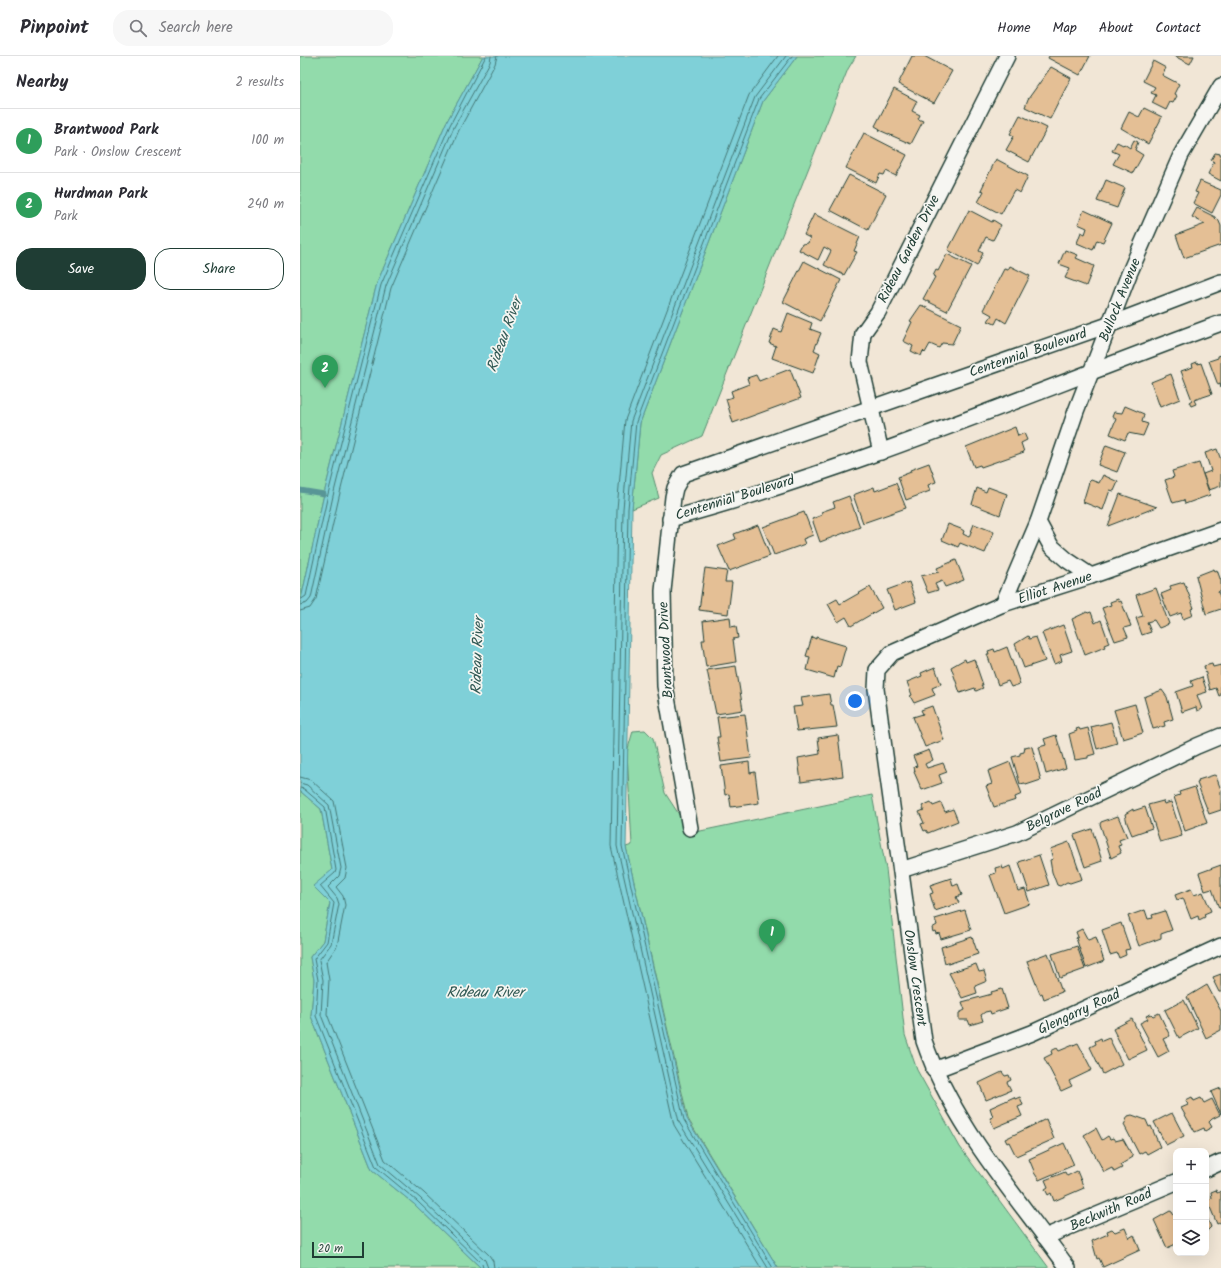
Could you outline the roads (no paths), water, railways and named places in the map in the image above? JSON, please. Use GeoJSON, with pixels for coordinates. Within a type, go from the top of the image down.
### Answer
{"type":"FeatureCollection","features":[{"type":"Feature","properties":{"kind":"street","name":"Rideau Garden Drive"},"geometry":{"type":"LineString","coordinates":[[881,452],[860,362],[863,333],[878,312],[1007,56]]}},
{"type":"Feature","properties":{"kind":"street","name":"Bullock Avenue"},"geometry":{"type":"LineString","coordinates":[[1003,604],[1038,522],[1092,370],[1129,274],[1181,155],[1221,86]]}},
{"type":"Feature","properties":{"kind":"street","name":"Centennial Boulevard"},"geometry":{"type":"LineString","coordinates":[[1221,282],[1111,324],[683,474],[675,488],[670,519],[704,510],[881,452],[1092,370],[1221,323]]}},
{"type":"Feature","properties":{"kind":"street","name":"Brantwood Drive"},"geometry":{"type":"LineString","coordinates":[[670,519],[663,591],[665,686],[690,828]]}},
{"type":"Feature","properties":{"kind":"street"},"geometry":{"type":"LineString","coordinates":[[1038,522],[1051,546],[1067,560],[1091,576]]}},
{"type":"Feature","properties":{"kind":"street","name":"Elliot Avenue"},"geometry":{"type":"LineString","coordinates":[[892,653],[1003,604],[1091,576],[1221,530]]}},
{"type":"Feature","properties":{"kind":"street","name":"Onslow Crescent"},"geometry":{"type":"LineString","coordinates":[[892,653],[877,670],[876,689],[924,1041],[934,1070],[977,1145],[1068,1268]]}},
{"type":"Feature","properties":{"kind":"street","name":"Belgrave Road"},"geometry":{"type":"LineString","coordinates":[[901,870],[1017,833],[1221,736]]}},
{"type":"Feature","properties":{"kind":"street","name":"Glengarry Road"},"geometry":{"type":"LineString","coordinates":[[934,1070],[1032,1033],[1221,946]]}},
{"type":"Feature","properties":{"kind":"street"},"geometry":{"type":"LineString","coordinates":[[1209,1168],[1221,1162]]}},
{"type":"Feature","properties":{"kind":"street","name":"Beckwith Road"},"geometry":{"type":"LineString","coordinates":[[1045,1237],[1173,1183]]}},
{"type":"Feature","properties":{"kind":"water","name":"Rideau River"},"geometry":{"type":"Polygon","coordinates":[[[483,56],[797,56],[763,101],[640,423],[632,509],[626,847],[687,1119],[778,1268],[481,1268],[414,1204],[372,1170],[311,1016],[314,980],[310,957],[323,941],[330,903],[313,886],[332,870],[321,809],[300,791],[300,604],[324,494],[377,283],[446,123],[483,56]]]}},
{"type":"Feature","properties":{"kind":"waterway"},"geometry":{"type":"LineString","coordinates":[[300,490],[324,494]]}},
{"type":"Feature","properties":{"kind":"place","name":"Hurdman Park"},"geometry":{"type":"Point","coordinates":[325,388]}},
{"type":"Feature","properties":{"kind":"place","name":"Brantwood Park"},"geometry":{"type":"Point","coordinates":[772,952]}}]}
